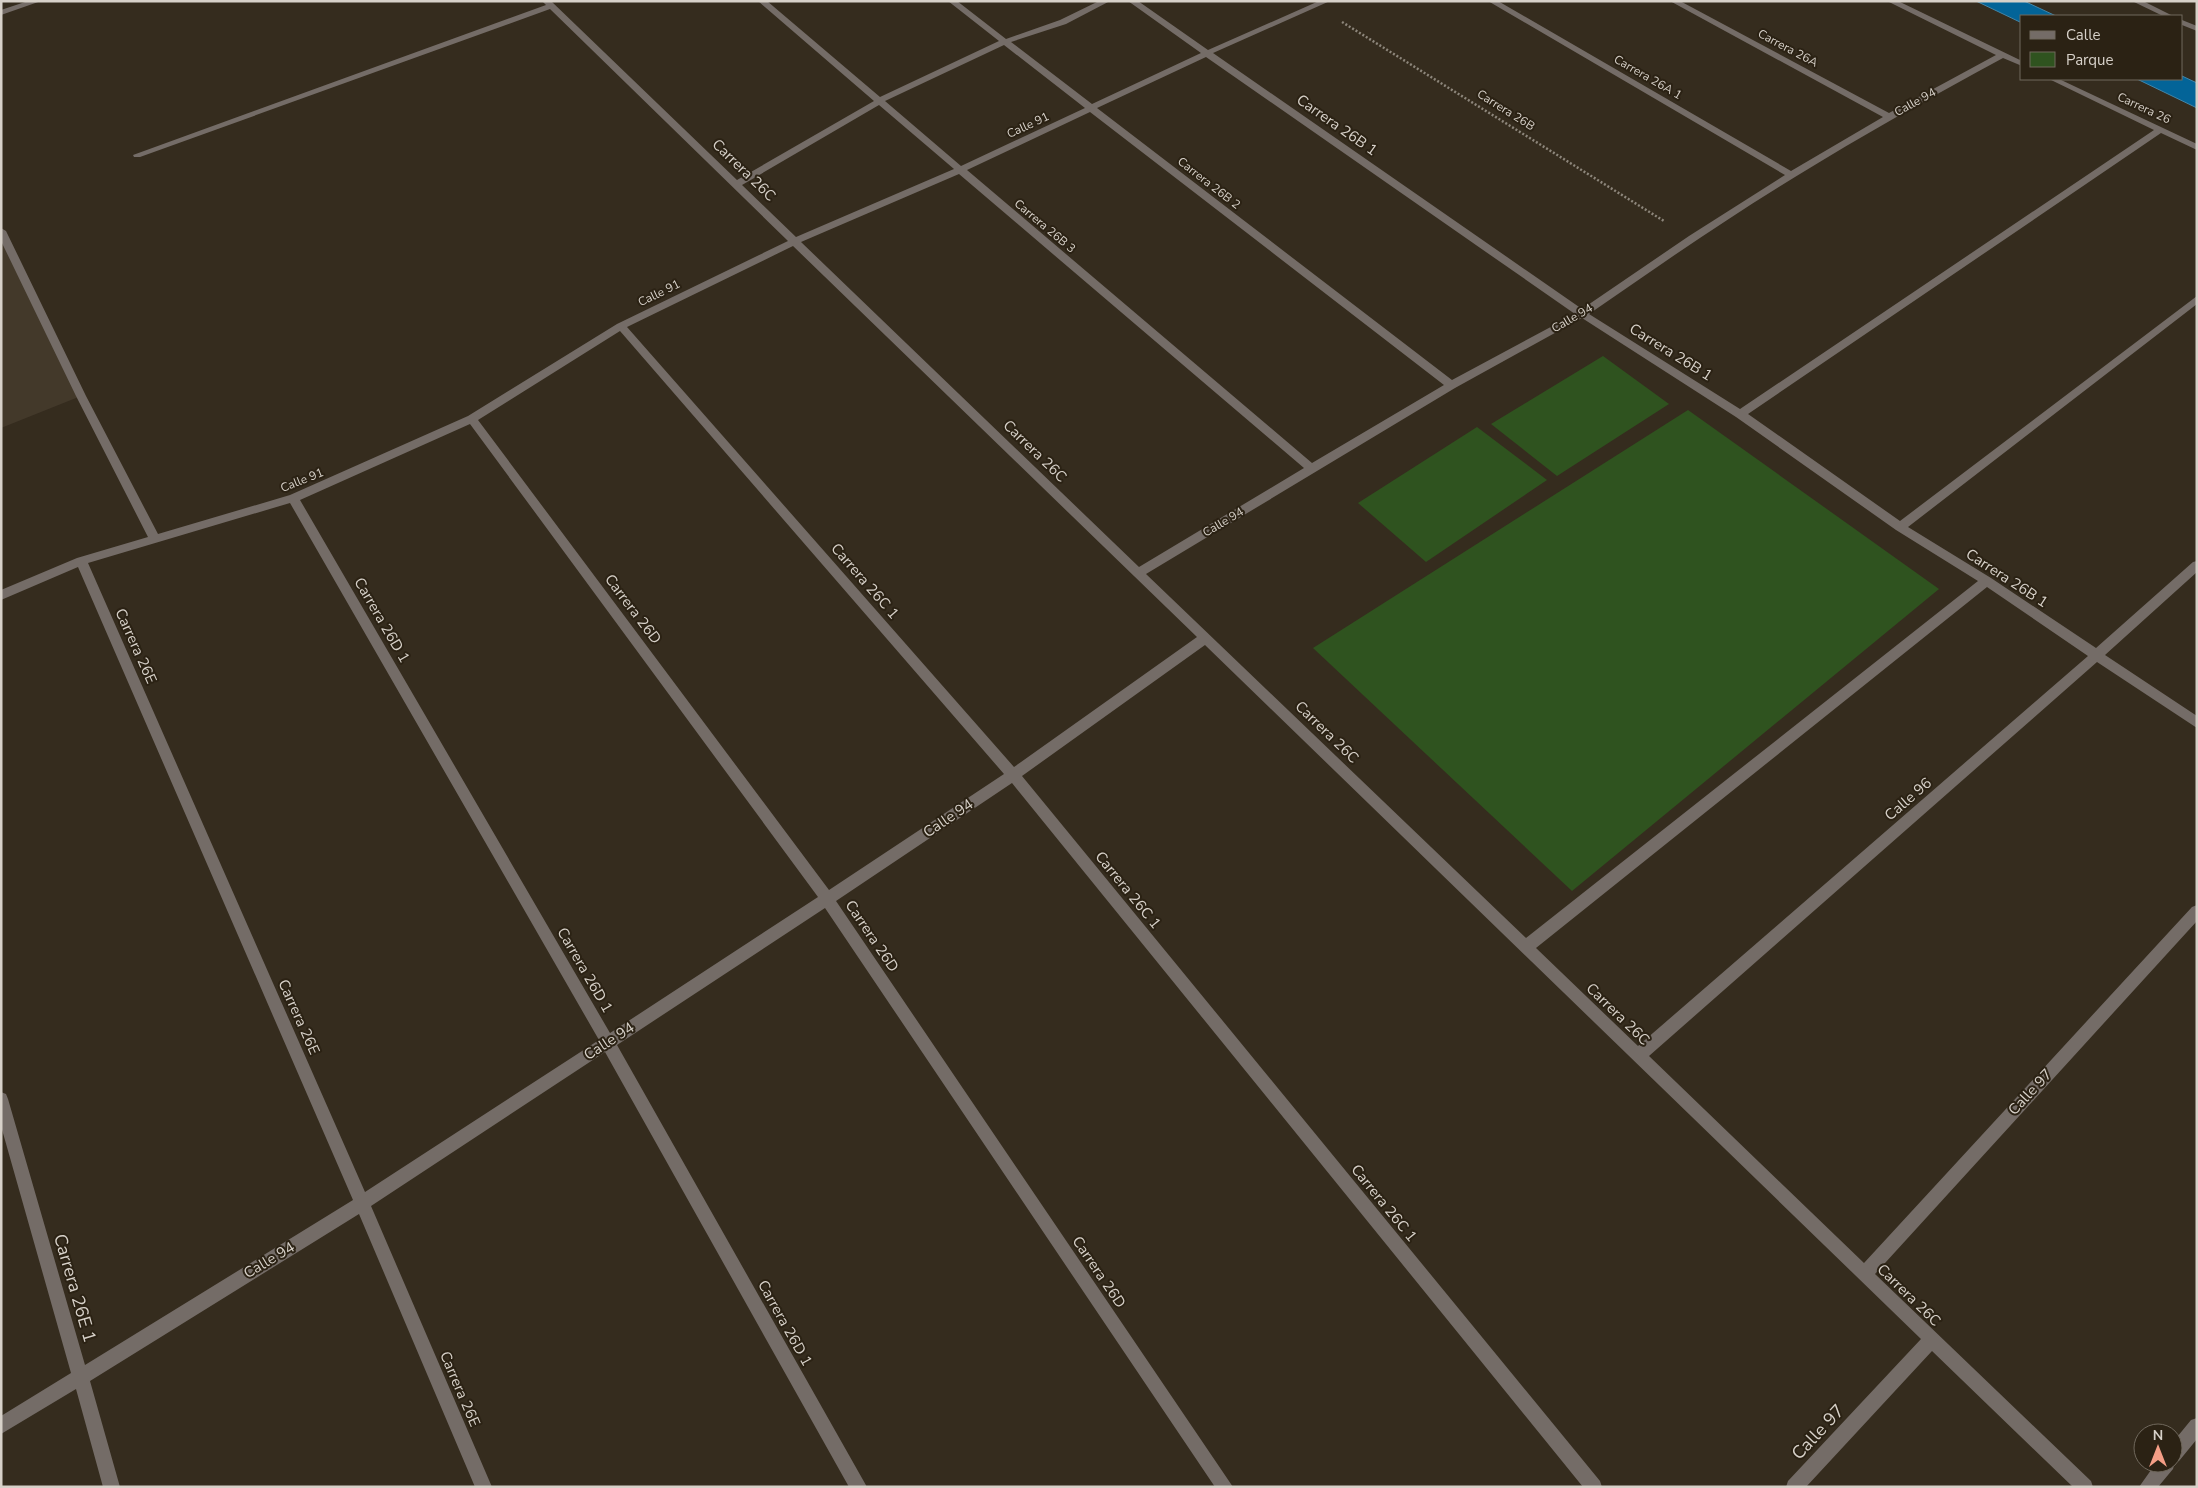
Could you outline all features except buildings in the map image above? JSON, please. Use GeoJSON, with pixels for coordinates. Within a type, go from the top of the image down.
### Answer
{"type":"FeatureCollection","features":[{"type":"Feature","properties":{"kind":"street"},"geometry":{"type":"LineString","coordinates":[[1,13],[37,1]]}},
{"type":"Feature","properties":{"kind":"street","name":"Carrera 26B 3"},"geometry":{"type":"LineString","coordinates":[[762,1],[1312,469]]}},
{"type":"Feature","properties":{"kind":"street","name":"Carrera 26B 2"},"geometry":{"type":"LineString","coordinates":[[952,1],[1451,385]]}},
{"type":"Feature","properties":{"kind":"street"},"geometry":{"type":"LineString","coordinates":[[736,184],[879,101],[1004,42],[1062,22],[1106,1]]}},
{"type":"Feature","properties":{"kind":"street","name":"Carrera 26B 1"},"geometry":{"type":"LineString","coordinates":[[1132,1],[1582,314],[1740,414],[1900,527],[1987,581],[2197,723]]}},
{"type":"Feature","properties":{"kind":"street","name":"Calle 91"},"geometry":{"type":"LineString","coordinates":[[1,594],[81,561],[293,498],[472,419],[621,326],[795,241],[960,170],[1312,4],[1326,1]]}},
{"type":"Feature","properties":{"kind":"street","name":"Carrera 26A 1"},"geometry":{"type":"LineString","coordinates":[[1492,1],[1791,175]]}},
{"type":"Feature","properties":{"kind":"street","name":"Carrera 26A"},"geometry":{"type":"LineString","coordinates":[[1674,1],[1889,116]]}},
{"type":"Feature","properties":{"kind":"street"},"geometry":{"type":"LineString","coordinates":[[1891,1],[2020,63]]}},
{"type":"Feature","properties":{"kind":"street"},"geometry":{"type":"LineString","coordinates":[[2136,1],[2167,15]]}},
{"type":"Feature","properties":{"kind":"street"},"geometry":{"type":"LineString","coordinates":[[137,155],[548,3]]}},
{"type":"Feature","properties":{"kind":"street","name":"Carrera 26C"},"geometry":{"type":"LineString","coordinates":[[548,3],[2085,1487]]}},
{"type":"Feature","properties":{"kind":"street"},"geometry":{"type":"LineString","coordinates":[[2183,22],[2197,29]]}},
{"type":"Feature","properties":{"kind":"street","name":"Calle 94"},"geometry":{"type":"LineString","coordinates":[[1138,573],[1451,385],[1582,314],[1692,238],[1791,175],[1889,116],[2002,54]]}},
{"type":"Feature","properties":{"kind":"street","name":"Carrera 26"},"geometry":{"type":"LineString","coordinates":[[2055,80],[2197,147]]}},
{"type":"Feature","properties":{"kind":"street"},"geometry":{"type":"LineString","coordinates":[[1740,414],[2161,129]]}},
{"type":"Feature","properties":{"kind":"street"},"geometry":{"type":"LineString","coordinates":[[1,231],[81,396],[155,539]]}},
{"type":"Feature","properties":{"kind":"street"},"geometry":{"type":"LineString","coordinates":[[1900,527],[2197,299]]}},
{"type":"Feature","properties":{"kind":"street","name":"Carrera 26C 1"},"geometry":{"type":"LineString","coordinates":[[621,326],[1013,775],[1594,1487]]}},
{"type":"Feature","properties":{"kind":"street","name":"Carrera 26D"},"geometry":{"type":"LineString","coordinates":[[472,419],[827,899],[1225,1487]]}},
{"type":"Feature","properties":{"kind":"street","name":"Carrera 26D 1"},"geometry":{"type":"LineString","coordinates":[[293,498],[608,1042],[859,1487]]}},
{"type":"Feature","properties":{"kind":"street","name":"Carrera 26E"},"geometry":{"type":"LineString","coordinates":[[81,561],[484,1487]]}},
{"type":"Feature","properties":{"kind":"street","name":"Calle 96"},"geometry":{"type":"LineString","coordinates":[[1638,1056],[2097,655],[2197,565]]}},
{"type":"Feature","properties":{"kind":"street"},"geometry":{"type":"LineString","coordinates":[[1526,948],[1987,581]]}},
{"type":"Feature","properties":{"kind":"street","name":"Calle 94"},"geometry":{"type":"LineString","coordinates":[[1,1426],[79,1376],[362,1203],[827,899],[1013,775],[1206,638]]}},
{"type":"Feature","properties":{"kind":"street","name":"Calle 97"},"geometry":{"type":"LineString","coordinates":[[1864,1274],[2197,911]]}},
{"type":"Feature","properties":{"kind":"street","name":"Carrera 26E 1"},"geometry":{"type":"LineString","coordinates":[[1,1099],[112,1487]]}},
{"type":"Feature","properties":{"kind":"street","name":"Calle 97"},"geometry":{"type":"LineString","coordinates":[[1794,1487],[1932,1339]]}},
{"type":"Feature","properties":{"kind":"street"},"geometry":{"type":"LineString","coordinates":[[2183,1443],[2197,1426]]}},
{"type":"Feature","properties":{"kind":"street"},"geometry":{"type":"LineString","coordinates":[[2147,1487],[2159,1473]]}},
{"type":"Feature","properties":{"kind":"path","name":"Carrera 26B"},"geometry":{"type":"LineString","coordinates":[[1312,4],[1692,238]]}},
{"type":"Feature","properties":{"kind":"shaded area"},"geometry":{"type":"Polygon","coordinates":[[[1,231],[81,396],[1,428],[1,231]]]}},
{"type":"Feature","properties":{"kind":"green space"},"geometry":{"type":"Polygon","coordinates":[[[1603,356],[1669,404],[1557,476],[1491,424],[1603,356]]]}},
{"type":"Feature","properties":{"kind":"green space"},"geometry":{"type":"Polygon","coordinates":[[[1688,410],[1939,589],[1572,891],[1313,648],[1688,410]]]}},
{"type":"Feature","properties":{"kind":"green space"},"geometry":{"type":"Polygon","coordinates":[[[1477,427],[1547,480],[1426,562],[1358,503],[1477,427]]]}},
{"type":"Feature","properties":{"kind":"water"},"geometry":{"type":"Polygon","coordinates":[[[1976,1],[2024,1],[2054,15],[2020,15],[2020,22],[1976,1]]]}},
{"type":"Feature","properties":{"kind":"water"},"geometry":{"type":"Polygon","coordinates":[[[2183,76],[2197,83],[2197,108],[2139,80],[2183,80],[2183,76]]]}}]}
